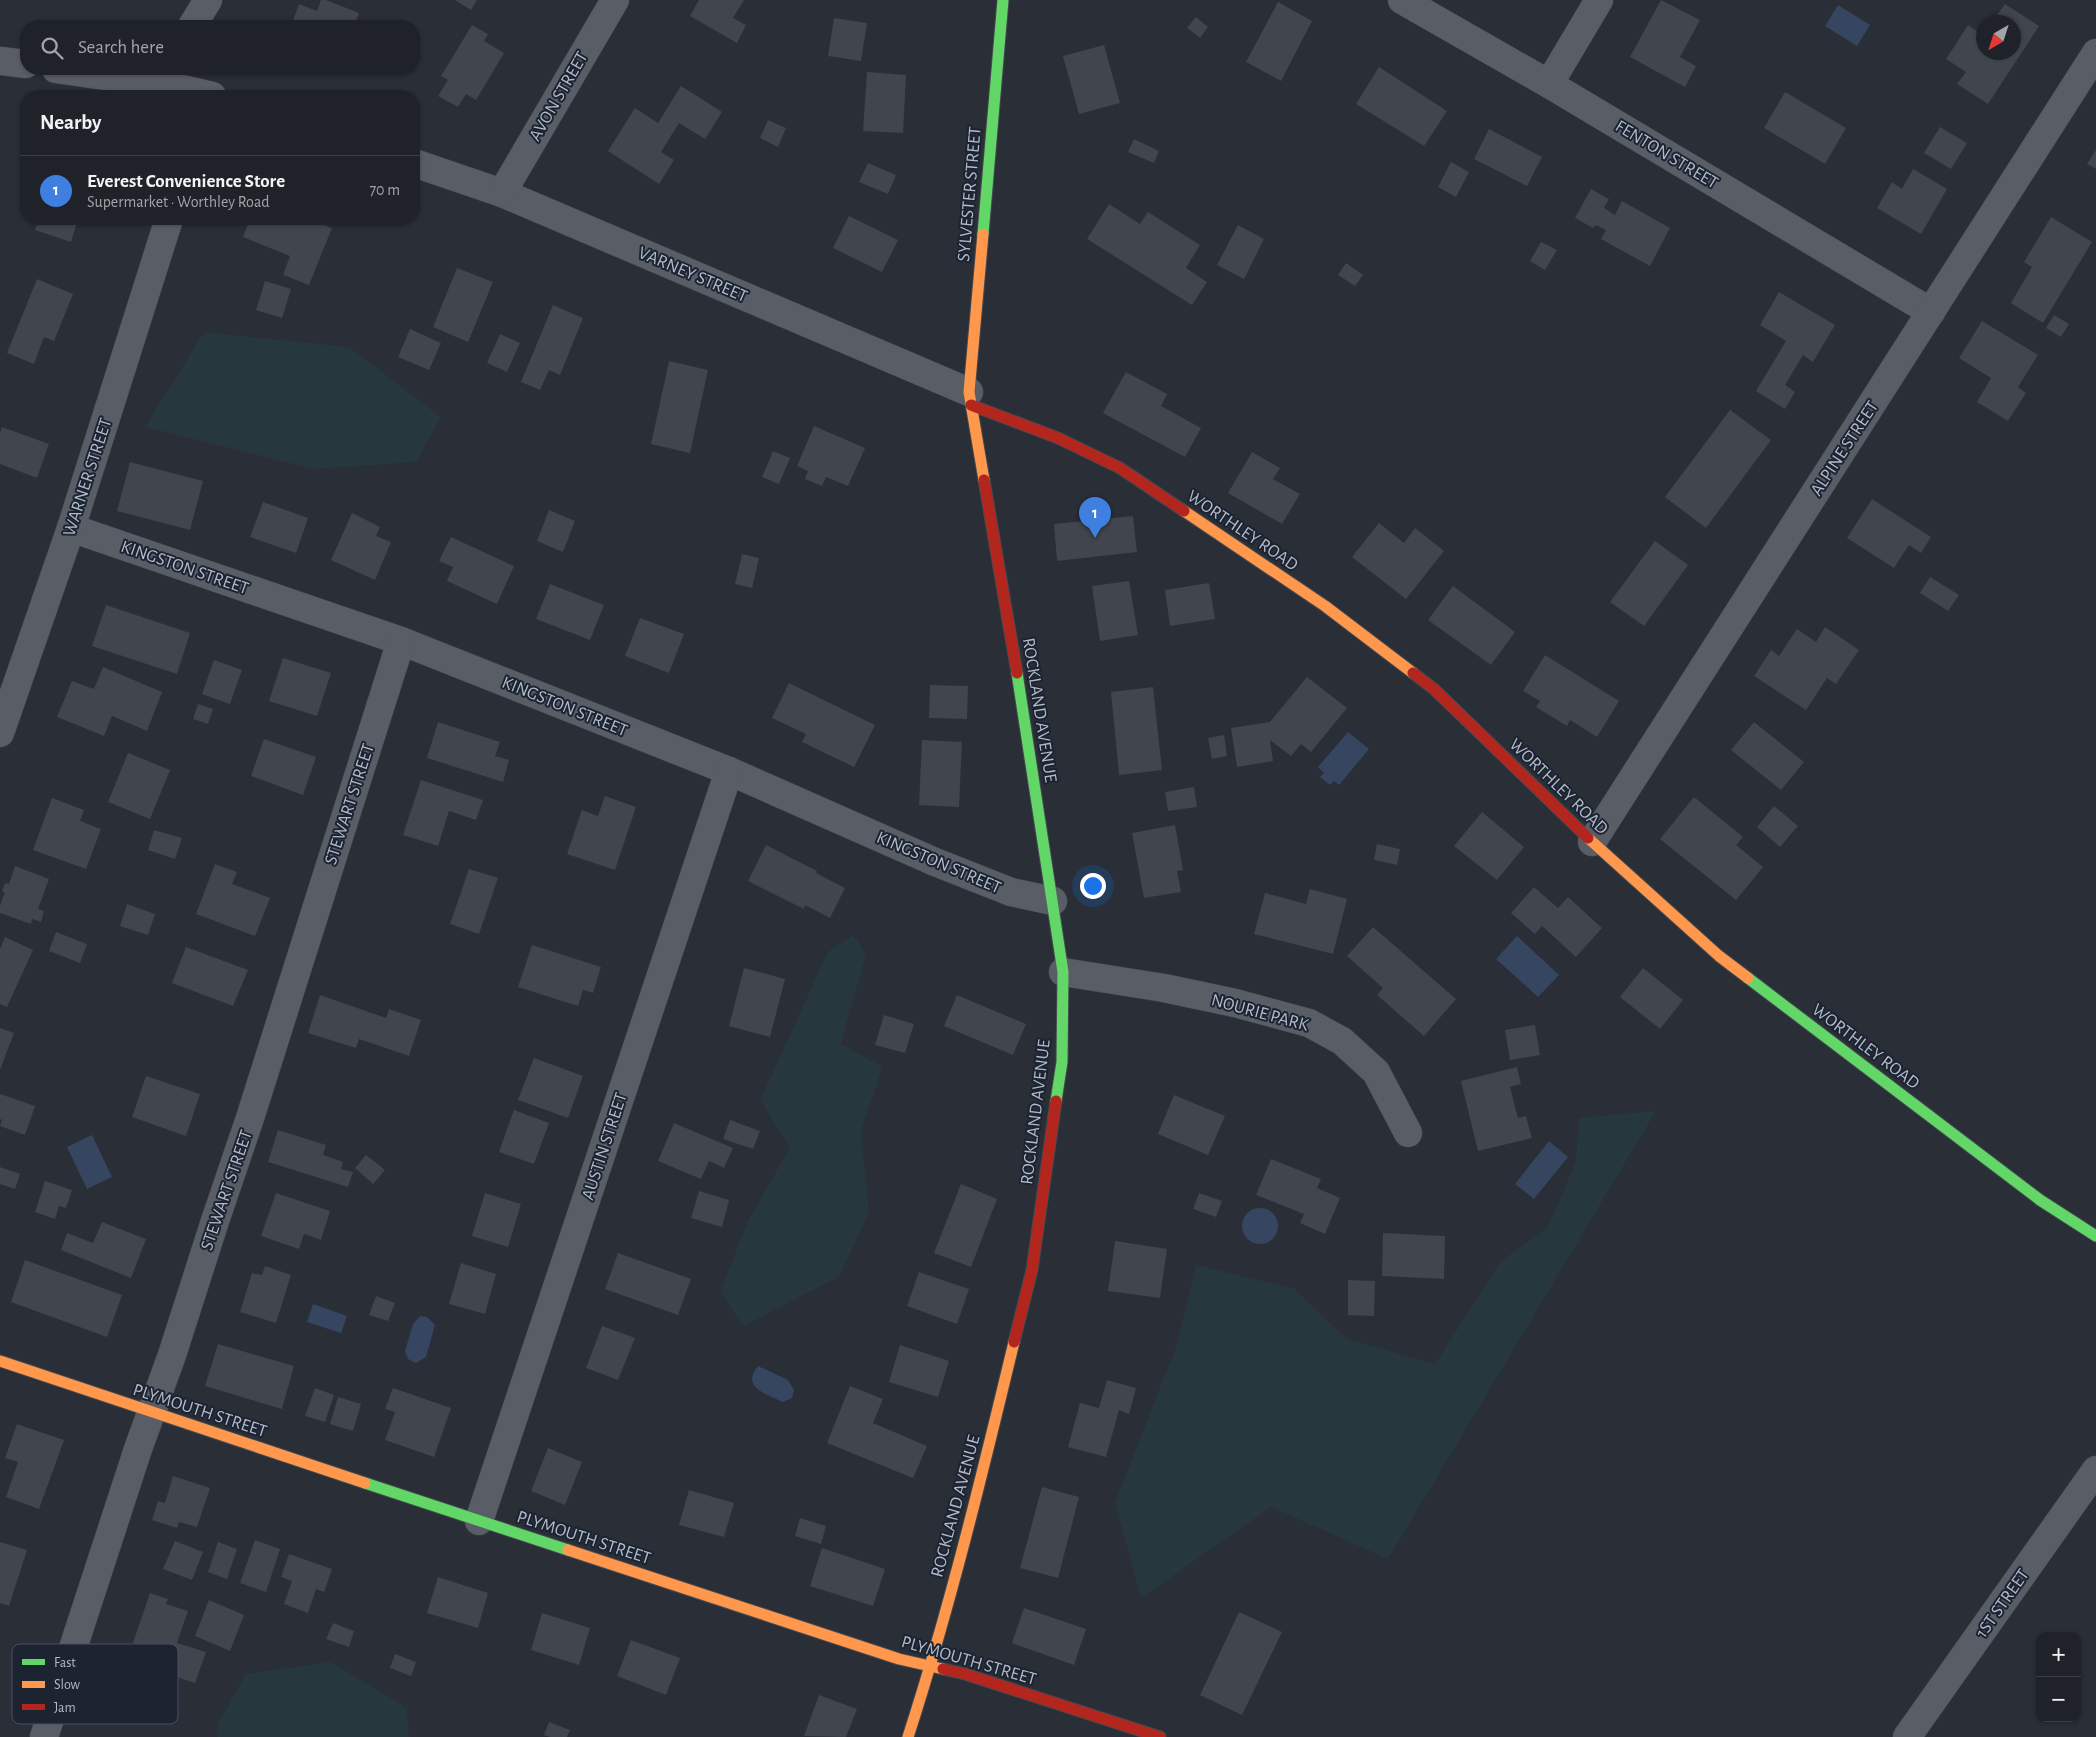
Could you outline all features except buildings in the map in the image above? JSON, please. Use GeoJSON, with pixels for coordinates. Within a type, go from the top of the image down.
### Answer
{"type":"FeatureCollection","features":[{"type":"Feature","properties":{"kind":"street"},"geometry":{"type":"LineString","coordinates":[[196,20],[208,0]]}},
{"type":"Feature","properties":{"kind":"street","name":"AVON STREET"},"geometry":{"type":"LineString","coordinates":[[502,193],[615,0]]}},
{"type":"Feature","properties":{"kind":"street","name":"SYLVESTER STREET"},"geometry":{"type":"LineString","coordinates":[[970,398],[1003,0]]}},
{"type":"Feature","properties":{"kind":"street","name":"FENTON STREET"},"geometry":{"type":"LineString","coordinates":[[1402,0],[1549,84],[1930,312]]}},
{"type":"Feature","properties":{"kind":"street"},"geometry":{"type":"LineString","coordinates":[[1549,84],[1599,0]]}},
{"type":"Feature","properties":{"kind":"street","name":"ALPINE STREET"},"geometry":{"type":"LineString","coordinates":[[1592,842],[2096,53]]}},
{"type":"Feature","properties":{"kind":"street"},"geometry":{"type":"LineString","coordinates":[[0,62],[20,64]]}},
{"type":"Feature","properties":{"kind":"street"},"geometry":{"type":"LineString","coordinates":[[149,75],[164,76],[196,90]]}},
{"type":"Feature","properties":{"kind":"street","name":"VARNEY STREET"},"geometry":{"type":"LineString","coordinates":[[420,165],[502,193],[970,398]]}},
{"type":"Feature","properties":{"kind":"street","name":"WARNER STREET"},"geometry":{"type":"LineString","coordinates":[[0,733],[71,528],[167,225]]}},
{"type":"Feature","properties":{"kind":"street","name":"WORTHLEY ROAD"},"geometry":{"type":"LineString","coordinates":[[970,398],[1120,468],[1325,606],[1434,689],[1592,842],[1719,956],[2040,1200],[2096,1236]]}},
{"type":"Feature","properties":{"kind":"street","name":"ROCKLAND AVENUE"},"geometry":{"type":"LineString","coordinates":[[908,1737],[931,1665],[972,1518],[1032,1270],[1062,1062],[1063,972],[970,398]]}},
{"type":"Feature","properties":{"kind":"street","name":"KINGSTON STREET"},"geometry":{"type":"LineString","coordinates":[[71,528],[401,641],[729,771],[935,862],[1011,892],[1053,901]]}},
{"type":"Feature","properties":{"kind":"street","name":"STEWART STREET"},"geometry":{"type":"LineString","coordinates":[[75,1644],[250,1118],[401,641]]}},
{"type":"Feature","properties":{"kind":"street","name":"AUSTIN STREET"},"geometry":{"type":"LineString","coordinates":[[479,1521],[729,771]]}},
{"type":"Feature","properties":{"kind":"street","name":"NOURIE PARK"},"geometry":{"type":"LineString","coordinates":[[1063,972],[1164,988],[1235,1003],[1309,1023],[1342,1042],[1376,1072],[1408,1133]]}},
{"type":"Feature","properties":{"kind":"street","name":"PLYMOUTH STREET"},"geometry":{"type":"LineString","coordinates":[[0,1361],[900,1659],[965,1674],[1160,1737]]}},
{"type":"Feature","properties":{"kind":"street","name":"1ST STREET"},"geometry":{"type":"LineString","coordinates":[[1907,1737],[2096,1470]]}},
{"type":"Feature","properties":{"kind":"street","name":"STEWART STREET"},"geometry":{"type":"LineString","coordinates":[[44,1737],[48,1724]]}},
{"type":"Feature","properties":{"kind":"shaded area"},"geometry":{"type":"Polygon","coordinates":[[[204,332],[349,347],[441,417],[416,462],[314,469],[145,427],[204,332]]]}},
{"type":"Feature","properties":{"kind":"shaded area"},"geometry":{"type":"Polygon","coordinates":[[[853,935],[866,954],[841,1044],[883,1067],[861,1130],[869,1213],[839,1277],[743,1326],[720,1292],[747,1223],[790,1147],[760,1100],[828,952],[853,935]]]}},
{"type":"Feature","properties":{"kind":"shaded area"},"geometry":{"type":"Polygon","coordinates":[[[1656,1111],[1388,1559],[1271,1507],[1141,1598],[1115,1503],[1176,1347],[1196,1265],[1295,1289],[1347,1339],[1435,1364],[1501,1261],[1548,1228],[1576,1161],[1579,1118],[1656,1111]]]}},
{"type":"Feature","properties":{"kind":"shaded area"},"geometry":{"type":"Polygon","coordinates":[[[331,1662],[407,1708],[409,1737],[217,1737],[219,1722],[246,1674],[331,1662]]]}},
{"type":"Feature","properties":{"kind":"water"},"geometry":{"type":"Polygon","coordinates":[[[1838,5],[1870,25],[1857,46],[1825,26],[1838,5]]]}},
{"type":"Feature","properties":{"kind":"water"},"geometry":{"type":"Polygon","coordinates":[[[1348,732],[1369,749],[1339,785],[1334,781],[1330,785],[1320,777],[1324,773],[1318,767],[1348,732]]]}},
{"type":"Feature","properties":{"kind":"water"},"geometry":{"type":"Polygon","coordinates":[[[1517,936],[1559,975],[1538,997],[1496,959],[1517,936]]]}},
{"type":"Feature","properties":{"kind":"water"},"geometry":{"type":"Polygon","coordinates":[[[92,1135],[112,1177],[87,1189],[67,1147],[92,1135]]]}},
{"type":"Feature","properties":{"kind":"water"},"geometry":{"type":"Polygon","coordinates":[[[1549,1141],[1568,1157],[1534,1199],[1515,1184],[1549,1141]]]}},
{"type":"Feature","properties":{"kind":"water"},"geometry":{"type":"Polygon","coordinates":[[[1260,1208],[1267,1209],[1273,1213],[1277,1219],[1277,1233],[1273,1239],[1267,1243],[1260,1244],[1253,1243],[1247,1239],[1243,1233],[1242,1226],[1243,1219],[1247,1213],[1253,1209],[1260,1208]]]}},
{"type":"Feature","properties":{"kind":"water"},"geometry":{"type":"Polygon","coordinates":[[[313,1304],[347,1316],[341,1333],[307,1322],[313,1304]]]}},
{"type":"Feature","properties":{"kind":"water"},"geometry":{"type":"Polygon","coordinates":[[[420,1316],[427,1317],[435,1325],[426,1357],[416,1363],[408,1359],[405,1351],[413,1324],[420,1316]]]}},
{"type":"Feature","properties":{"kind":"water"},"geometry":{"type":"Polygon","coordinates":[[[758,1366],[788,1380],[794,1390],[792,1398],[783,1402],[758,1389],[752,1380],[758,1366]]]}},
{"type":"Feature","properties":{"kind":"traffic: fast"},"geometry":{"type":"LineString","coordinates":[[983,234],[1003,0]]}},
{"type":"Feature","properties":{"kind":"traffic: fast"},"geometry":{"type":"LineString","coordinates":[[1017,673],[1063,972],[1062,1062],[1056,1101]]}},
{"type":"Feature","properties":{"kind":"traffic: fast"},"geometry":{"type":"LineString","coordinates":[[1748,978],[2040,1200],[2096,1236]]}},
{"type":"Feature","properties":{"kind":"traffic: fast"},"geometry":{"type":"LineString","coordinates":[[365,1483],[568,1550]]}},
{"type":"Feature","properties":{"kind":"traffic: slow"},"geometry":{"type":"LineString","coordinates":[[983,234],[969,392],[984,480]]}},
{"type":"Feature","properties":{"kind":"traffic: slow"},"geometry":{"type":"LineString","coordinates":[[1184,511],[1325,606],[1413,673]]}},
{"type":"Feature","properties":{"kind":"traffic: slow"},"geometry":{"type":"LineString","coordinates":[[1588,838],[1719,956],[1748,978]]}},
{"type":"Feature","properties":{"kind":"traffic: slow"},"geometry":{"type":"LineString","coordinates":[[908,1737],[952,1590],[1014,1342]]}},
{"type":"Feature","properties":{"kind":"traffic: slow"},"geometry":{"type":"LineString","coordinates":[[0,1361],[365,1483]]}},
{"type":"Feature","properties":{"kind":"traffic: slow"},"geometry":{"type":"LineString","coordinates":[[568,1550],[899,1659],[943,1669]]}},
{"type":"Feature","properties":{"kind":"traffic: jam"},"geometry":{"type":"LineString","coordinates":[[971,405],[1058,438],[1120,468],[1184,511]]}},
{"type":"Feature","properties":{"kind":"traffic: jam"},"geometry":{"type":"LineString","coordinates":[[984,480],[1017,673]]}},
{"type":"Feature","properties":{"kind":"traffic: jam"},"geometry":{"type":"LineString","coordinates":[[1413,673],[1434,689],[1588,838]]}},
{"type":"Feature","properties":{"kind":"traffic: jam"},"geometry":{"type":"LineString","coordinates":[[1014,1342],[1032,1270],[1056,1101]]}},
{"type":"Feature","properties":{"kind":"traffic: jam"},"geometry":{"type":"LineString","coordinates":[[943,1669],[965,1674],[1160,1737]]}},
{"type":"Feature","properties":{"kind":"place","name":"Everest Convenience Store"},"geometry":{"type":"Point","coordinates":[1095,538]}}]}
